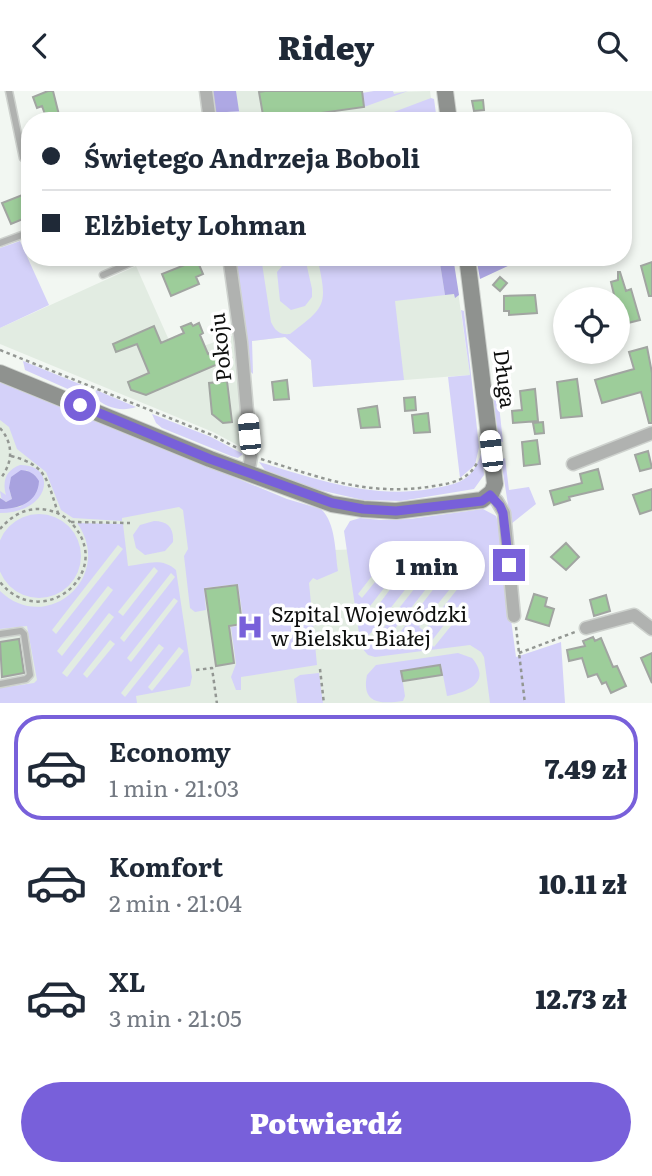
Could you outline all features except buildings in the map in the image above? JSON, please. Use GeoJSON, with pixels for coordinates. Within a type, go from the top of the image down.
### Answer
{"type":"FeatureCollection","features":[{"type":"Feature","properties":{"kind":"street"},"geometry":{"type":"LineString","coordinates":[[206,91],[209,112]]}},
{"type":"Feature","properties":{"kind":"street"},"geometry":{"type":"LineString","coordinates":[[445,91],[448,112]]}},
{"type":"Feature","properties":{"kind":"street","name":"Pokoju"},"geometry":{"type":"LineString","coordinates":[[230,266],[241,342],[251,457],[248,474]]}},
{"type":"Feature","properties":{"kind":"street","name":"Długa"},"geometry":{"type":"LineString","coordinates":[[468,266],[494,473],[494,489],[486,498]]}},
{"type":"Feature","properties":{"kind":"street"},"geometry":{"type":"LineString","coordinates":[[0,373],[248,474],[312,497],[363,509],[396,511],[486,498],[500,506],[503,513],[514,616]]}},
{"type":"Feature","properties":{"kind":"street"},"geometry":{"type":"LineString","coordinates":[[573,464],[652,433]]}},
{"type":"Feature","properties":{"kind":"street"},"geometry":{"type":"LineString","coordinates":[[586,628],[634,615],[652,629]]}},
{"type":"Feature","properties":{"kind":"lane"},"geometry":{"type":"LineString","coordinates":[[9,91],[21,148]]}},
{"type":"Feature","properties":{"kind":"lane"},"geometry":{"type":"LineString","coordinates":[[0,243],[21,235]]}},
{"type":"Feature","properties":{"kind":"lane"},"geometry":{"type":"LineString","coordinates":[[103,275],[124,266]]}},
{"type":"Feature","properties":{"kind":"lane"},"geometry":{"type":"LineString","coordinates":[[0,634],[20,631],[24,634],[30,675],[26,679],[0,684]]}},
{"type":"Feature","properties":{"kind":"path"},"geometry":{"type":"LineString","coordinates":[[0,349],[212,435],[251,457],[344,485],[383,491],[420,489],[459,481],[472,471],[480,454]]}},
{"type":"Feature","properties":{"kind":"path"},"geometry":{"type":"LineString","coordinates":[[0,428],[10,445],[11,456],[8,468],[0,479]]}},
{"type":"Feature","properties":{"kind":"path"},"geometry":{"type":"LineString","coordinates":[[11,456],[38,467],[45,477],[58,513]]}},
{"type":"Feature","properties":{"kind":"path"},"geometry":{"type":"LineString","coordinates":[[0,528],[16,514],[26,510],[58,513],[71,522],[82,538],[85,556],[81,574],[71,589],[55,599],[37,602],[19,599],[0,582]]}},
{"type":"Feature","properties":{"kind":"path"},"geometry":{"type":"LineString","coordinates":[[71,522],[130,523]]}},
{"type":"Feature","properties":{"kind":"path"},"geometry":{"type":"LineString","coordinates":[[514,616],[525,703]]}},
{"type":"Feature","properties":{"kind":"path"},"geometry":{"type":"LineString","coordinates":[[519,653],[586,628]]}},
{"type":"Feature","properties":{"kind":"path"},"geometry":{"type":"LineString","coordinates":[[196,670],[212,669],[216,703]]}},
{"type":"Feature","properties":{"kind":"path"},"geometry":{"type":"LineString","coordinates":[[320,669],[324,703]]}},
{"type":"Feature","properties":{"kind":"shaded area"},"geometry":{"type":"Polygon","coordinates":[[[212,91],[236,91],[239,111],[215,112],[212,91]]]}},
{"type":"Feature","properties":{"kind":"shaded area"},"geometry":{"type":"Polygon","coordinates":[[[216,91],[430,91],[433,112],[219,112],[216,91]]]}},
{"type":"Feature","properties":{"kind":"shaded area"},"geometry":{"type":"Polygon","coordinates":[[[393,91],[394,94],[408,91],[364,107],[362,93],[393,91]]]}},
{"type":"Feature","properties":{"kind":"shaded area"},"geometry":{"type":"Polygon","coordinates":[[[431,98],[434,99],[436,112],[394,112],[431,98]]]}},
{"type":"Feature","properties":{"kind":"shaded area"},"geometry":{"type":"Polygon","coordinates":[[[20,241],[21,266],[31,266],[49,305],[0,328],[0,248],[20,241]]]}},
{"type":"Feature","properties":{"kind":"shaded area"},"geometry":{"type":"Polygon","coordinates":[[[136,266],[176,356],[234,335],[245,449],[213,432],[0,344],[0,328],[136,266]]]}},
{"type":"Feature","properties":{"kind":"shaded area"},"geometry":{"type":"Polygon","coordinates":[[[236,266],[262,266],[271,322],[276,330],[290,334],[311,318],[321,304],[323,288],[319,266],[440,266],[445,295],[395,301],[404,380],[313,387],[311,360],[285,337],[252,341],[253,374],[250,371],[236,266]]]}},
{"type":"Feature","properties":{"kind":"shaded area"},"geometry":{"type":"Polygon","coordinates":[[[241,266],[454,266],[470,375],[313,387],[311,360],[286,337],[251,341],[241,266]]]}},
{"type":"Feature","properties":{"kind":"shaded area"},"geometry":{"type":"Polygon","coordinates":[[[282,266],[307,266],[312,297],[305,306],[291,310],[280,301],[277,272],[282,266]]]}},
{"type":"Feature","properties":{"kind":"shaded area"},"geometry":{"type":"Polygon","coordinates":[[[440,266],[454,266],[459,295],[455,298],[454,294],[445,295],[440,266]]]}},
{"type":"Feature","properties":{"kind":"shaded area"},"geometry":{"type":"Polygon","coordinates":[[[478,266],[508,266],[480,279],[478,266]]]}},
{"type":"Feature","properties":{"kind":"shaded area"},"geometry":{"type":"Polygon","coordinates":[[[461,310],[464,311],[479,447],[475,465],[460,478],[448,377],[470,375],[461,310]]]}},
{"type":"Feature","properties":{"kind":"shaded area"},"geometry":{"type":"Polygon","coordinates":[[[23,361],[87,387],[79,394],[25,370],[23,361]]]}},
{"type":"Feature","properties":{"kind":"shaded area"},"geometry":{"type":"Polygon","coordinates":[[[0,380],[287,499],[321,509],[330,522],[338,571],[317,580],[313,578],[309,583],[317,665],[241,677],[241,690],[236,690],[231,677],[236,664],[231,627],[244,625],[238,584],[204,588],[206,610],[195,612],[190,608],[184,556],[188,549],[183,510],[179,507],[122,518],[122,521],[73,518],[61,510],[46,472],[17,449],[9,427],[0,420],[0,380]]]}},
{"type":"Feature","properties":{"kind":"shaded area"},"geometry":{"type":"Polygon","coordinates":[[[96,390],[136,407],[120,409],[109,406],[95,397],[96,390]]]}},
{"type":"Feature","properties":{"kind":"shaded area"},"geometry":{"type":"Polygon","coordinates":[[[498,396],[503,442],[499,441],[493,397],[498,396]]]}},
{"type":"Feature","properties":{"kind":"shaded area","name":"Szpital Wojewódzki w Bielsku-Białej"},"geometry":{"type":"Polygon","coordinates":[[[0,404],[333,550],[432,547],[487,533],[512,703],[0,703],[0,404]]]}},
{"type":"Feature","properties":{"kind":"shaded area"},"geometry":{"type":"Polygon","coordinates":[[[152,414],[211,437],[243,454],[238,458],[231,456],[162,428],[152,414]]]}},
{"type":"Feature","properties":{"kind":"shaded area"},"geometry":{"type":"Polygon","coordinates":[[[482,451],[484,475],[474,489],[401,501],[363,500],[315,489],[265,470],[259,462],[343,486],[408,491],[440,487],[463,480],[474,469],[482,451]]]}},
{"type":"Feature","properties":{"kind":"shaded area"},"geometry":{"type":"Polygon","coordinates":[[[505,458],[509,490],[529,487],[536,504],[511,524],[501,460],[505,458]]]}},
{"type":"Feature","properties":{"kind":"shaded area"},"geometry":{"type":"Polygon","coordinates":[[[20,465],[40,472],[44,480],[43,489],[39,498],[30,505],[17,511],[0,513],[0,509],[20,507],[36,493],[27,470],[9,488],[12,499],[9,502],[2,501],[0,491],[6,495],[6,477],[20,465]]]}},
{"type":"Feature","properties":{"kind":"shaded area"},"geometry":{"type":"Polygon","coordinates":[[[21,470],[32,473],[39,481],[35,495],[20,506],[0,509],[0,498],[6,502],[12,499],[9,488],[11,477],[21,470]]]}},
{"type":"Feature","properties":{"kind":"shaded area"},"geometry":{"type":"Polygon","coordinates":[[[483,509],[496,516],[516,657],[561,642],[565,703],[490,703],[484,657],[470,645],[375,657],[368,655],[361,647],[344,531],[350,521],[360,518],[410,519],[483,509]],[[405,561],[360,619],[365,623],[409,564],[405,561]],[[428,561],[365,640],[370,645],[433,565],[428,561]],[[382,563],[358,594],[362,598],[387,567],[382,563]],[[444,566],[393,631],[398,635],[449,569],[444,566]],[[463,573],[419,627],[424,631],[467,577],[463,573]],[[462,602],[430,643],[434,647],[467,606],[462,602]]]}},
{"type":"Feature","properties":{"kind":"shaded area"},"geometry":{"type":"Polygon","coordinates":[[[39,514],[55,517],[69,526],[80,548],[78,572],[69,586],[55,595],[39,598],[23,595],[9,586],[0,572],[0,540],[9,526],[23,517],[39,514]]]}},
{"type":"Feature","properties":{"kind":"shaded area"},"geometry":{"type":"Polygon","coordinates":[[[154,521],[169,526],[173,542],[165,551],[145,555],[136,548],[133,535],[140,525],[154,521]]]}},
{"type":"Feature","properties":{"kind":"shaded area"},"geometry":{"type":"Polygon","coordinates":[[[77,523],[123,524],[128,566],[159,562],[176,570],[192,677],[190,686],[136,696],[137,703],[0,703],[0,688],[34,683],[37,680],[27,626],[0,629],[0,591],[18,603],[37,607],[55,603],[70,594],[82,580],[88,562],[87,543],[77,523]],[[118,545],[52,630],[56,634],[123,549],[118,545]],[[154,567],[118,612],[123,616],[158,571],[154,567]],[[171,573],[120,638],[124,642],[175,577],[171,573]],[[108,586],[57,651],[62,656],[113,590],[108,586]],[[174,598],[127,658],[131,662],[178,601],[174,598]],[[109,613],[62,673],[67,677],[114,617],[109,613]],[[110,640],[83,674],[87,678],[115,644],[110,640]],[[159,644],[121,693],[125,697],[164,648],[159,644]],[[179,647],[148,687],[152,691],[184,651],[179,647]]]}},
{"type":"Feature","properties":{"kind":"shaded area"},"geometry":{"type":"Polygon","coordinates":[[[458,653],[472,658],[479,673],[475,685],[463,692],[447,696],[441,665],[401,670],[405,696],[403,701],[380,702],[370,697],[367,692],[367,675],[376,665],[458,653]]]}},
{"type":"Feature","properties":{"kind":"shaded area"},"geometry":{"type":"Polygon","coordinates":[[[319,673],[323,703],[297,703],[294,679],[300,675],[319,673]]]}},
{"type":"Feature","properties":{"kind":"place","name":"Szpital Wojewódzki w Bielsku-Białej"},"geometry":{"type":"Point","coordinates":[250,627]}},
{"type":"Feature","properties":{"kind":"route"},"geometry":{"type":"LineString","coordinates":[[80,405],[210,459],[332,503],[363,509],[396,511],[482,501],[490,495],[497,501],[503,513],[509,565]]}}]}
